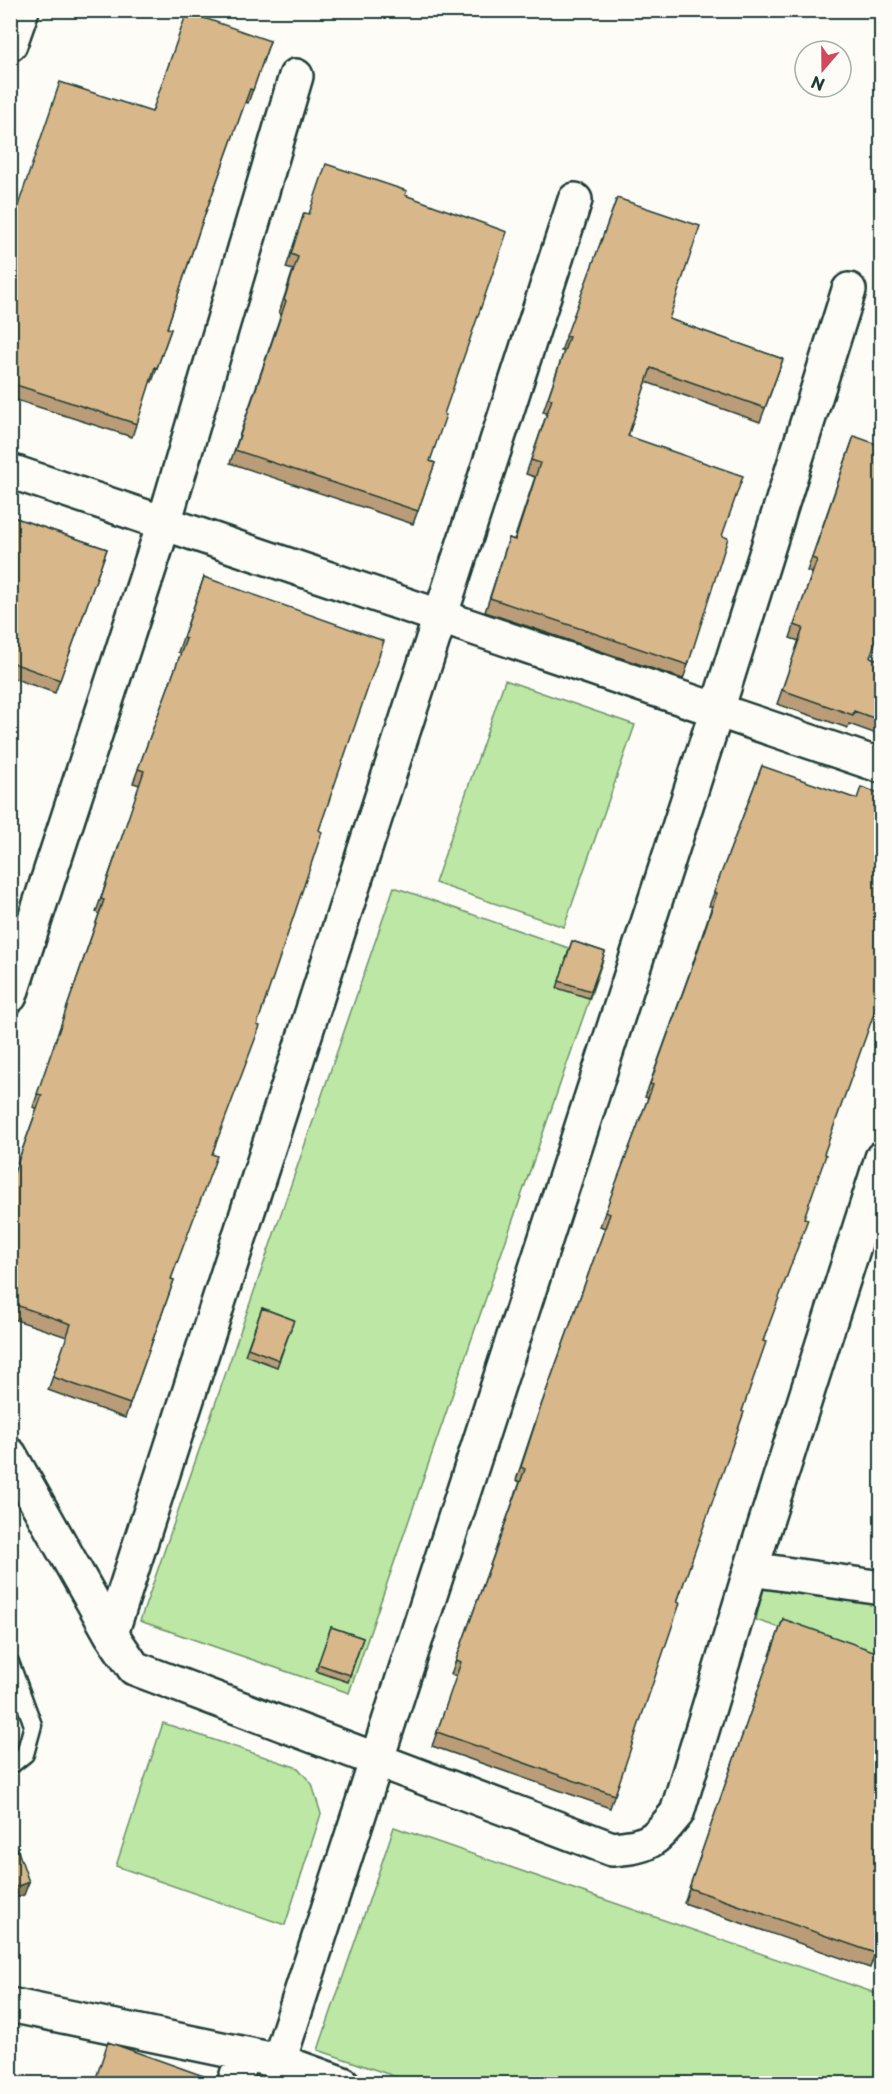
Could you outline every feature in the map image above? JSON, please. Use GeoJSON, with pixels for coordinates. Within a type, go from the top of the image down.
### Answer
{"type":"FeatureCollection","features":[{"type":"Feature","properties":{"kind":"street"},"geometry":{"type":"LineString","coordinates":[[10,44],[22,10]]}},
{"type":"Feature","properties":{"kind":"street"},"geometry":{"type":"LineString","coordinates":[[10,996],[164,523],[296,76]]}},
{"type":"Feature","properties":{"kind":"street"},"geometry":{"type":"LineString","coordinates":[[111,1634],[575,200]]}},
{"type":"Feature","properties":{"kind":"street"},"geometry":{"type":"LineString","coordinates":[[279,2061],[375,1759],[717,710],[849,290]]}},
{"type":"Feature","properties":{"kind":"street"},"geometry":{"type":"LineString","coordinates":[[10,471],[882,766]]}},
{"type":"Feature","properties":{"kind":"street"},"geometry":{"type":"LineString","coordinates":[[10,1455],[111,1634],[134,1668],[612,1849],[631,1848],[656,1839],[677,1812],[751,1569],[882,1158]]}},
{"type":"Feature","properties":{"kind":"street"},"geometry":{"type":"LineString","coordinates":[[751,1569],[882,1588]]}},
{"type":"Feature","properties":{"kind":"street"},"geometry":{"type":"LineString","coordinates":[[10,2005],[239,2069],[279,2061],[343,2084]]}},
{"type":"Feature","properties":{"kind":"lane"},"geometry":{"type":"LineString","coordinates":[[10,1662],[33,1725],[25,1754],[10,1766]]}},
{"type":"Feature","properties":{"kind":"green space"},"geometry":{"type":"Polygon","coordinates":[[[505,680],[635,725],[564,927],[435,883],[505,680]]]}},
{"type":"Feature","properties":{"kind":"green space"},"geometry":{"type":"Polygon","coordinates":[[[394,887],[603,960],[349,1693],[140,1621],[394,887]]]}},
{"type":"Feature","properties":{"kind":"green space"},"geometry":{"type":"Polygon","coordinates":[[[763,1589],[881,1605],[881,1661],[756,1620],[763,1589]]]}},
{"type":"Feature","properties":{"kind":"green space"},"geometry":{"type":"Polygon","coordinates":[[[163,1723],[298,1768],[312,1784],[321,1814],[285,1925],[116,1866],[163,1723]]]}},
{"type":"Feature","properties":{"kind":"green space"},"geometry":{"type":"Polygon","coordinates":[[[394,1827],[881,1995],[881,2083],[414,2083],[318,2050],[394,1827]]]}},
{"type":"Feature","properties":{"kind":"building"},"geometry":{"type":"Polygon","coordinates":[[[187,12],[270,41],[253,90],[250,89],[200,228],[167,328],[171,329],[157,368],[155,367],[137,424],[10,383],[10,229],[60,82],[152,112],[187,12]]]}},
{"type":"Feature","properties":{"kind":"building"},"geometry":{"type":"Polygon","coordinates":[[[326,164],[407,191],[405,195],[507,232],[444,414],[446,415],[430,461],[435,463],[418,511],[235,450],[286,301],[284,300],[298,257],[291,254],[304,213],[309,214],[326,164]]]}},
{"type":"Feature","properties":{"kind":"building"},"geometry":{"type":"Polygon","coordinates":[[[617,198],[700,226],[669,319],[783,359],[765,408],[651,368],[628,436],[743,476],[722,536],[728,538],[688,665],[490,598],[509,538],[515,540],[540,463],[531,460],[552,399],[548,398],[569,337],[566,336],[617,198]]]}},
{"type":"Feature","properties":{"kind":"building"},"geometry":{"type":"Polygon","coordinates":[[[854,436],[882,446],[882,623],[870,657],[882,661],[882,721],[854,711],[853,715],[782,690],[803,628],[794,625],[817,560],[812,558],[854,436]]]}},
{"type":"Feature","properties":{"kind":"building"},"geometry":{"type":"Polygon","coordinates":[[[10,516],[107,549],[60,680],[10,662],[10,516]]]}},
{"type":"Feature","properties":{"kind":"building"},"geometry":{"type":"Polygon","coordinates":[[[204,577],[384,641],[319,830],[322,832],[257,1025],[260,1026],[212,1154],[217,1156],[171,1279],[174,1280],[130,1404],[53,1377],[71,1324],[10,1303],[10,1184],[42,1095],[37,1094],[104,900],[101,899],[144,771],[138,769],[186,639],[183,638],[204,577]]]}},
{"type":"Feature","properties":{"kind":"building"},"geometry":{"type":"Polygon","coordinates":[[[762,766],[857,799],[861,787],[882,794],[882,991],[824,1154],[826,1155],[804,1218],[808,1219],[763,1341],[766,1342],[742,1411],[744,1412],[677,1602],[680,1603],[615,1795],[437,1732],[461,1662],[456,1660],[525,1469],[521,1467],[542,1403],[610,1214],[605,1212],[653,1085],[650,1084],[717,893],[714,892],[762,766]]]}},
{"type":"Feature","properties":{"kind":"building"},"geometry":{"type":"Polygon","coordinates":[[[572,941],[605,952],[591,991],[559,981],[572,941]]]}},
{"type":"Feature","properties":{"kind":"building"},"geometry":{"type":"Polygon","coordinates":[[[262,1308],[294,1320],[279,1360],[248,1348],[262,1308]]]}},
{"type":"Feature","properties":{"kind":"building"},"geometry":{"type":"Polygon","coordinates":[[[783,1619],[882,1654],[882,1934],[875,1953],[689,1888],[783,1619]]]}},
{"type":"Feature","properties":{"kind":"building"},"geometry":{"type":"Polygon","coordinates":[[[331,1627],[363,1638],[350,1675],[318,1664],[331,1627]]]}},
{"type":"Feature","properties":{"kind":"building"},"geometry":{"type":"Polygon","coordinates":[[[17,1848],[29,1882],[10,1889],[10,1850],[17,1848]]]}},
{"type":"Feature","properties":{"kind":"building"},"geometry":{"type":"Polygon","coordinates":[[[108,2042],[226,2084],[94,2084],[108,2042]]]}},
{"type":"Feature","properties":{"kind":"building"},"geometry":{"type":"Polygon","coordinates":[[[30,2080],[41,2084],[28,2084],[30,2080]]]}}]}
